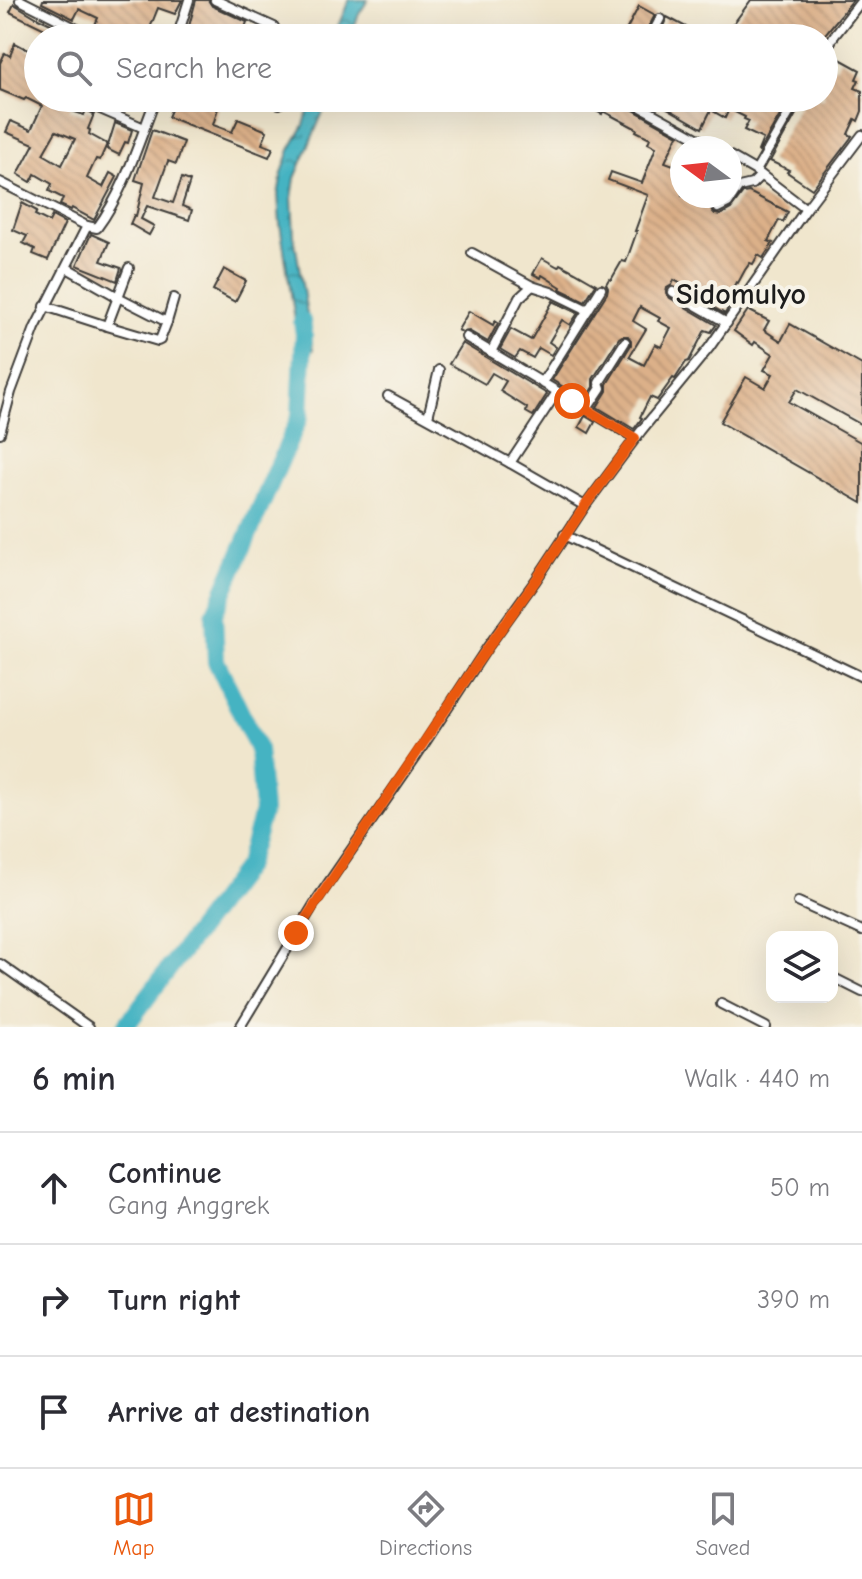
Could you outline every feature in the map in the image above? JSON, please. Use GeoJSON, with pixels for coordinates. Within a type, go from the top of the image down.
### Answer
{"type":"FeatureCollection","features":[{"type":"Feature","properties":{"kind":"street"},"geometry":{"type":"LineString","coordinates":[[20,0],[66,24]]}},
{"type":"Feature","properties":{"kind":"street"},"geometry":{"type":"LineString","coordinates":[[181,24],[189,0]]}},
{"type":"Feature","properties":{"kind":"street"},"geometry":{"type":"LineString","coordinates":[[215,0],[267,24]]}},
{"type":"Feature","properties":{"kind":"street"},"geometry":{"type":"LineString","coordinates":[[838,31],[862,0]]}},
{"type":"Feature","properties":{"kind":"street"},"geometry":{"type":"LineString","coordinates":[[657,24],[660,19]]}},
{"type":"Feature","properties":{"kind":"street"},"geometry":{"type":"LineString","coordinates":[[110,112],[144,128]]}},
{"type":"Feature","properties":{"kind":"street"},"geometry":{"type":"LineString","coordinates":[[0,182],[93,229],[99,225],[130,164],[150,112]]}},
{"type":"Feature","properties":{"kind":"street"},"geometry":{"type":"LineString","coordinates":[[650,112],[693,136]]}},
{"type":"Feature","properties":{"kind":"street"},"geometry":{"type":"LineString","coordinates":[[742,186],[752,184],[791,112]]}},
{"type":"Feature","properties":{"kind":"street"},"geometry":{"type":"LineString","coordinates":[[240,1027],[316,901],[564,535],[635,438],[709,348],[862,135]]}},
{"type":"Feature","properties":{"kind":"street"},"geometry":{"type":"LineString","coordinates":[[742,163],[806,209]]}},
{"type":"Feature","properties":{"kind":"street"},"geometry":{"type":"LineString","coordinates":[[0,433],[11,392],[35,328],[87,226]]}},
{"type":"Feature","properties":{"kind":"street"},"geometry":{"type":"LineString","coordinates":[[472,253],[532,286],[546,289],[588,310]]}},
{"type":"Feature","properties":{"kind":"street"},"geometry":{"type":"LineString","coordinates":[[67,268],[167,322]]}},
{"type":"Feature","properties":{"kind":"street"},"geometry":{"type":"LineString","coordinates":[[107,326],[129,268]]}},
{"type":"Feature","properties":{"kind":"street"},"geometry":{"type":"LineString","coordinates":[[491,352],[519,298],[532,286]]}},
{"type":"Feature","properties":{"kind":"street"},"geometry":{"type":"LineString","coordinates":[[542,383],[601,289]]}},
{"type":"Feature","properties":{"kind":"street"},"geometry":{"type":"LineString","coordinates":[[673,292],[727,323]]}},
{"type":"Feature","properties":{"kind":"street"},"geometry":{"type":"LineString","coordinates":[[45,306],[158,341],[174,298]]}},
{"type":"Feature","properties":{"kind":"street"},"geometry":{"type":"LineString","coordinates":[[466,337],[635,438]]}},
{"type":"Feature","properties":{"kind":"street"},"geometry":{"type":"LineString","coordinates":[[587,409],[625,342]]}},
{"type":"Feature","properties":{"kind":"street"},"geometry":{"type":"LineString","coordinates":[[428,417],[439,370]]}},
{"type":"Feature","properties":{"kind":"street"},"geometry":{"type":"LineString","coordinates":[[510,463],[557,392]]}},
{"type":"Feature","properties":{"kind":"street"},"geometry":{"type":"LineString","coordinates":[[388,396],[585,506]]}},
{"type":"Feature","properties":{"kind":"street"},"geometry":{"type":"LineString","coordinates":[[564,535],[862,677]]}},
{"type":"Feature","properties":{"kind":"street"},"geometry":{"type":"LineString","coordinates":[[798,902],[862,931]]}},
{"type":"Feature","properties":{"kind":"street"},"geometry":{"type":"LineString","coordinates":[[0,964],[89,1027]]}},
{"type":"Feature","properties":{"kind":"street"},"geometry":{"type":"LineString","coordinates":[[838,980],[862,992]]}},
{"type":"Feature","properties":{"kind":"street"},"geometry":{"type":"LineString","coordinates":[[721,1004],[766,1027]]}},
{"type":"Feature","properties":{"kind":"water"},"geometry":{"type":"Polygon","coordinates":[[[349,0],[368,0],[355,24],[339,24],[349,0]]]}},
{"type":"Feature","properties":{"kind":"water"},"geometry":{"type":"Polygon","coordinates":[[[308,112],[323,112],[295,178],[292,198],[294,236],[313,350],[301,345],[296,326],[278,195],[290,150],[308,112]]]}},
{"type":"Feature","properties":{"kind":"building"},"geometry":{"type":"Polygon","coordinates":[[[43,0],[182,0],[175,14],[158,8],[152,24],[95,24],[98,18],[79,9],[74,19],[42,3],[43,0]]]}},
{"type":"Feature","properties":{"kind":"building"},"geometry":{"type":"Polygon","coordinates":[[[196,0],[208,0],[212,6],[247,22],[246,24],[190,24],[196,0]]]}},
{"type":"Feature","properties":{"kind":"building"},"geometry":{"type":"Polygon","coordinates":[[[751,0],[853,0],[833,24],[733,24],[751,0]]]}},
{"type":"Feature","properties":{"kind":"building"},"geometry":{"type":"Polygon","coordinates":[[[14,4],[51,24],[35,24],[10,12],[14,4]]]}},
{"type":"Feature","properties":{"kind":"building"},"geometry":{"type":"Polygon","coordinates":[[[639,6],[655,15],[650,24],[629,24],[639,6]]]}},
{"type":"Feature","properties":{"kind":"building"},"geometry":{"type":"Polygon","coordinates":[[[667,17],[680,24],[664,24],[667,17]]]}},
{"type":"Feature","properties":{"kind":"building"},"geometry":{"type":"Polygon","coordinates":[[[15,43],[24,48],[24,100],[0,90],[0,63],[5,53],[10,56],[15,43]]]}},
{"type":"Feature","properties":{"kind":"building"},"geometry":{"type":"Polygon","coordinates":[[[840,59],[860,70],[855,88],[862,91],[862,111],[848,134],[852,136],[812,189],[787,172],[789,170],[770,161],[797,112],[838,112],[840,59]]]}},
{"type":"Feature","properties":{"kind":"building"},"geometry":{"type":"Polygon","coordinates":[[[39,112],[94,114],[89,134],[107,144],[87,178],[103,187],[110,173],[117,177],[94,220],[60,205],[63,198],[49,191],[52,184],[35,174],[31,182],[18,174],[34,144],[6,132],[11,121],[31,130],[39,112]],[[56,131],[43,154],[62,165],[75,139],[56,131]]]}},
{"type":"Feature","properties":{"kind":"building"},"geometry":{"type":"Polygon","coordinates":[[[170,112],[217,112],[213,125],[232,132],[238,119],[267,131],[262,144],[273,148],[269,157],[168,117],[170,112]]]}},
{"type":"Feature","properties":{"kind":"building"},"geometry":{"type":"Polygon","coordinates":[[[605,112],[637,112],[678,135],[670,136],[670,152],[665,162],[670,164],[670,208],[711,208],[720,215],[732,208],[742,208],[742,194],[749,192],[788,212],[783,222],[779,220],[768,241],[773,243],[763,258],[758,255],[736,282],[728,297],[732,300],[725,314],[705,303],[708,298],[674,280],[667,288],[670,298],[716,325],[711,332],[705,330],[689,361],[657,400],[650,397],[634,429],[597,407],[631,345],[628,336],[619,338],[593,379],[593,387],[585,400],[552,380],[607,293],[609,279],[622,261],[626,262],[637,231],[648,195],[608,180],[611,172],[642,183],[656,147],[648,143],[650,138],[605,112]],[[640,307],[633,321],[646,329],[629,357],[644,365],[655,344],[661,347],[671,328],[640,307]]]}},
{"type":"Feature","properties":{"kind":"building"},"geometry":{"type":"Polygon","coordinates":[[[674,112],[710,112],[702,128],[674,112]]]}},
{"type":"Feature","properties":{"kind":"building"},"geometry":{"type":"Polygon","coordinates":[[[735,112],[782,112],[759,152],[763,139],[744,130],[749,121],[735,112]]]}},
{"type":"Feature","properties":{"kind":"building"},"geometry":{"type":"Polygon","coordinates":[[[115,123],[132,130],[128,143],[125,142],[119,155],[107,149],[115,123]]]}},
{"type":"Feature","properties":{"kind":"building"},"geometry":{"type":"Polygon","coordinates":[[[152,130],[184,142],[176,164],[168,161],[155,197],[173,203],[182,178],[190,181],[182,206],[192,210],[189,220],[147,206],[141,219],[154,226],[149,235],[130,224],[136,216],[144,183],[135,180],[152,130]]]}},
{"type":"Feature","properties":{"kind":"building"},"geometry":{"type":"Polygon","coordinates":[[[22,203],[49,222],[52,216],[65,223],[48,260],[33,254],[35,249],[23,243],[27,236],[13,230],[22,203]]]}},
{"type":"Feature","properties":{"kind":"building"},"geometry":{"type":"Polygon","coordinates":[[[91,234],[109,242],[101,261],[121,268],[117,281],[77,265],[91,234]]]}},
{"type":"Feature","properties":{"kind":"building"},"geometry":{"type":"Polygon","coordinates":[[[542,258],[558,267],[560,264],[596,284],[585,301],[560,289],[542,275],[541,278],[533,274],[542,258]]]}},
{"type":"Feature","properties":{"kind":"building"},"geometry":{"type":"Polygon","coordinates":[[[224,269],[246,281],[235,302],[213,290],[224,269]]]}},
{"type":"Feature","properties":{"kind":"building"},"geometry":{"type":"Polygon","coordinates":[[[553,301],[578,313],[570,325],[562,320],[549,342],[556,347],[551,355],[539,348],[533,358],[520,351],[515,358],[500,349],[511,329],[531,340],[553,301]]]}},
{"type":"Feature","properties":{"kind":"building"},"geometry":{"type":"Polygon","coordinates":[[[748,310],[769,321],[764,330],[781,341],[790,324],[862,365],[862,425],[797,389],[789,402],[862,443],[862,503],[720,422],[746,377],[765,388],[773,374],[764,370],[773,354],[755,342],[753,345],[734,331],[748,310]]]}},
{"type":"Feature","properties":{"kind":"building"},"geometry":{"type":"Polygon","coordinates":[[[469,311],[493,325],[495,321],[498,323],[488,342],[469,331],[458,330],[469,311]]]}},
{"type":"Feature","properties":{"kind":"building"},"geometry":{"type":"Polygon","coordinates":[[[462,343],[547,394],[533,416],[526,412],[527,408],[500,391],[506,381],[492,373],[485,384],[449,364],[462,343]]]}},
{"type":"Feature","properties":{"kind":"building"},"geometry":{"type":"Polygon","coordinates":[[[585,416],[595,422],[589,433],[579,427],[585,416]]]}},
{"type":"Feature","properties":{"kind":"waterway"},"geometry":{"type":"LineString","coordinates":[[125,1027],[247,865],[263,811],[258,749],[216,661],[214,614],[300,416],[302,321]]}},
{"type":"Feature","properties":{"kind":"district","name":"Sidomulyo"},"geometry":{"type":"Point","coordinates":[741,294]}},
{"type":"Feature","properties":{"kind":"route"},"geometry":{"type":"LineString","coordinates":[[296,933],[553,552],[635,438],[572,401]]}}]}
